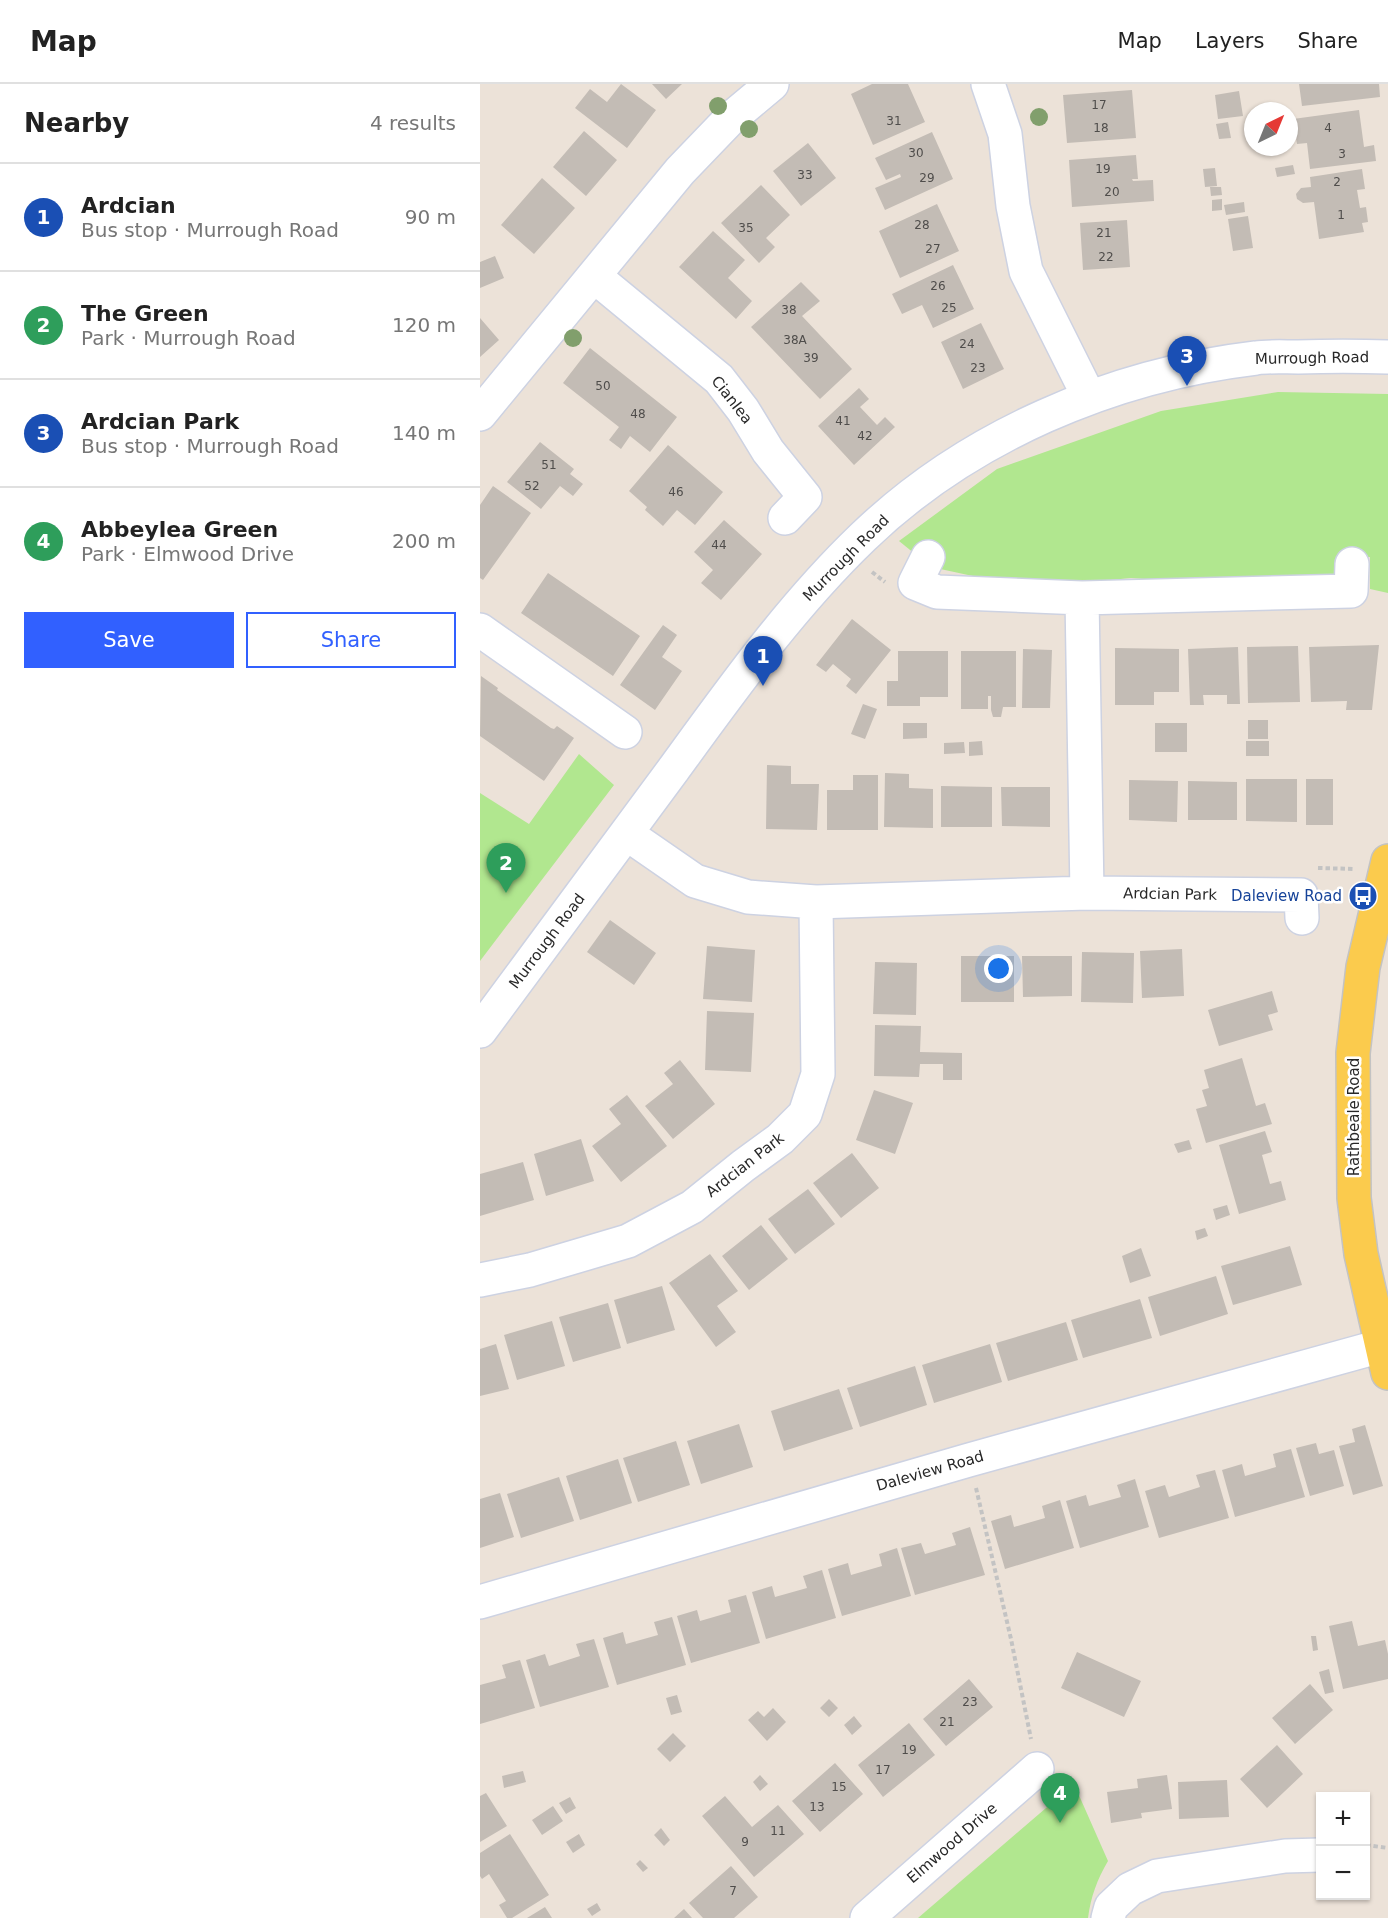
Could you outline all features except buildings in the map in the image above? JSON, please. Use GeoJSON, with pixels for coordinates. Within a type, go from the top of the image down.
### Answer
{"type":"FeatureCollection","features":[{"type":"Feature","properties":{"kind":"main road","name":"Rathbeale Road"},"geometry":{"type":"LineString","coordinates":[[1384,1359],[1361,1254],[1354,1198],[1353,1053],[1363,967],[1387,866]]}},
{"type":"Feature","properties":{"kind":"street"},"geometry":{"type":"LineString","coordinates":[[480,414],[680,171],[729,120],[772,84]]}},
{"type":"Feature","properties":{"kind":"street"},"geometry":{"type":"LineString","coordinates":[[988,84],[1005,134],[1013,206],[1026,271],[1089,397]]}},
{"type":"Feature","properties":{"kind":"street","name":"Cianlea"},"geometry":{"type":"LineString","coordinates":[[594,276],[719,379],[743,410],[768,451],[805,497],[785,518]]}},
{"type":"Feature","properties":{"kind":"street","name":"Murrough Road"},"geometry":{"type":"LineString","coordinates":[[480,1031],[751,663],[806,598],[863,537],[912,495],[961,461],[1021,426],[1089,397],[1177,372],[1257,357],[1388,357]]}},
{"type":"Feature","properties":{"kind":"street"},"geometry":{"type":"LineString","coordinates":[[928,557],[915,583],[937,592],[1082,598],[1351,591],[1352,564]]}},
{"type":"Feature","properties":{"kind":"street"},"geometry":{"type":"LineString","coordinates":[[1082,598],[1087,893]]}},
{"type":"Feature","properties":{"kind":"street"},"geometry":{"type":"LineString","coordinates":[[480,630],[626,732]]}},
{"type":"Feature","properties":{"kind":"street","name":"Ardcian Park"},"geometry":{"type":"LineString","coordinates":[[627,834],[695,881],[748,897],[816,902],[1087,893],[1301,895],[1302,918]]}},
{"type":"Feature","properties":{"kind":"street","name":"Ardcian Park"},"geometry":{"type":"LineString","coordinates":[[480,1280],[530,1270],[628,1241],[692,1207],[780,1139],[805,1114],[818,1074],[816,902]]}},
{"type":"Feature","properties":{"kind":"street","name":"Daleview Road"},"geometry":{"type":"LineString","coordinates":[[480,1602],[969,1460],[1384,1359]]}},
{"type":"Feature","properties":{"kind":"street","name":"Elmwood Drive"},"geometry":{"type":"LineString","coordinates":[[867,1918],[1037,1769]]}},
{"type":"Feature","properties":{"kind":"street"},"geometry":{"type":"LineString","coordinates":[[1108,1918],[1111,1907],[1130,1889],[1157,1876],[1285,1856],[1316,1855]]}},
{"type":"Feature","properties":{"kind":"path"},"geometry":{"type":"LineString","coordinates":[[848,553],[890,586]]}},
{"type":"Feature","properties":{"kind":"path"},"geometry":{"type":"LineString","coordinates":[[1312,868],[1387,866]]}},
{"type":"Feature","properties":{"kind":"path"},"geometry":{"type":"LineString","coordinates":[[969,1460],[1011,1639],[1037,1769]]}},
{"type":"Feature","properties":{"kind":"path"},"geometry":{"type":"LineString","coordinates":[[1370,1846],[1388,1848]]}},
{"type":"Feature","properties":{"kind":"green space"},"geometry":{"type":"Polygon","coordinates":[[[1278,392],[1388,394],[1388,593],[1370,589],[1370,557],[1345,558],[1344,584],[1212,584],[1131,578],[1028,588],[931,567],[899,541],[997,469],[1161,411],[1278,392]]]}},
{"type":"Feature","properties":{"kind":"green space"},"geometry":{"type":"Polygon","coordinates":[[[579,754],[614,785],[480,961],[480,793],[529,824],[579,754]]]}},
{"type":"Feature","properties":{"kind":"green space"},"geometry":{"type":"Polygon","coordinates":[[[1074,1784],[1108,1861],[1095,1888],[1088,1918],[918,1918],[1074,1784]]]}},
{"type":"Feature","properties":{"kind":"place","name":"Ardcian Park"},"geometry":{"type":"Point","coordinates":[1187,386]}},
{"type":"Feature","properties":{"kind":"place","name":"Ardcian"},"geometry":{"type":"Point","coordinates":[763,686]}},
{"type":"Feature","properties":{"kind":"place","name":"The Green"},"geometry":{"type":"Point","coordinates":[506,893]}},
{"type":"Feature","properties":{"kind":"place","name":"Daleview Road"},"geometry":{"type":"Point","coordinates":[1363,896]}},
{"type":"Feature","properties":{"kind":"place","name":"Abbeylea Green"},"geometry":{"type":"Point","coordinates":[1060,1823]}}]}
